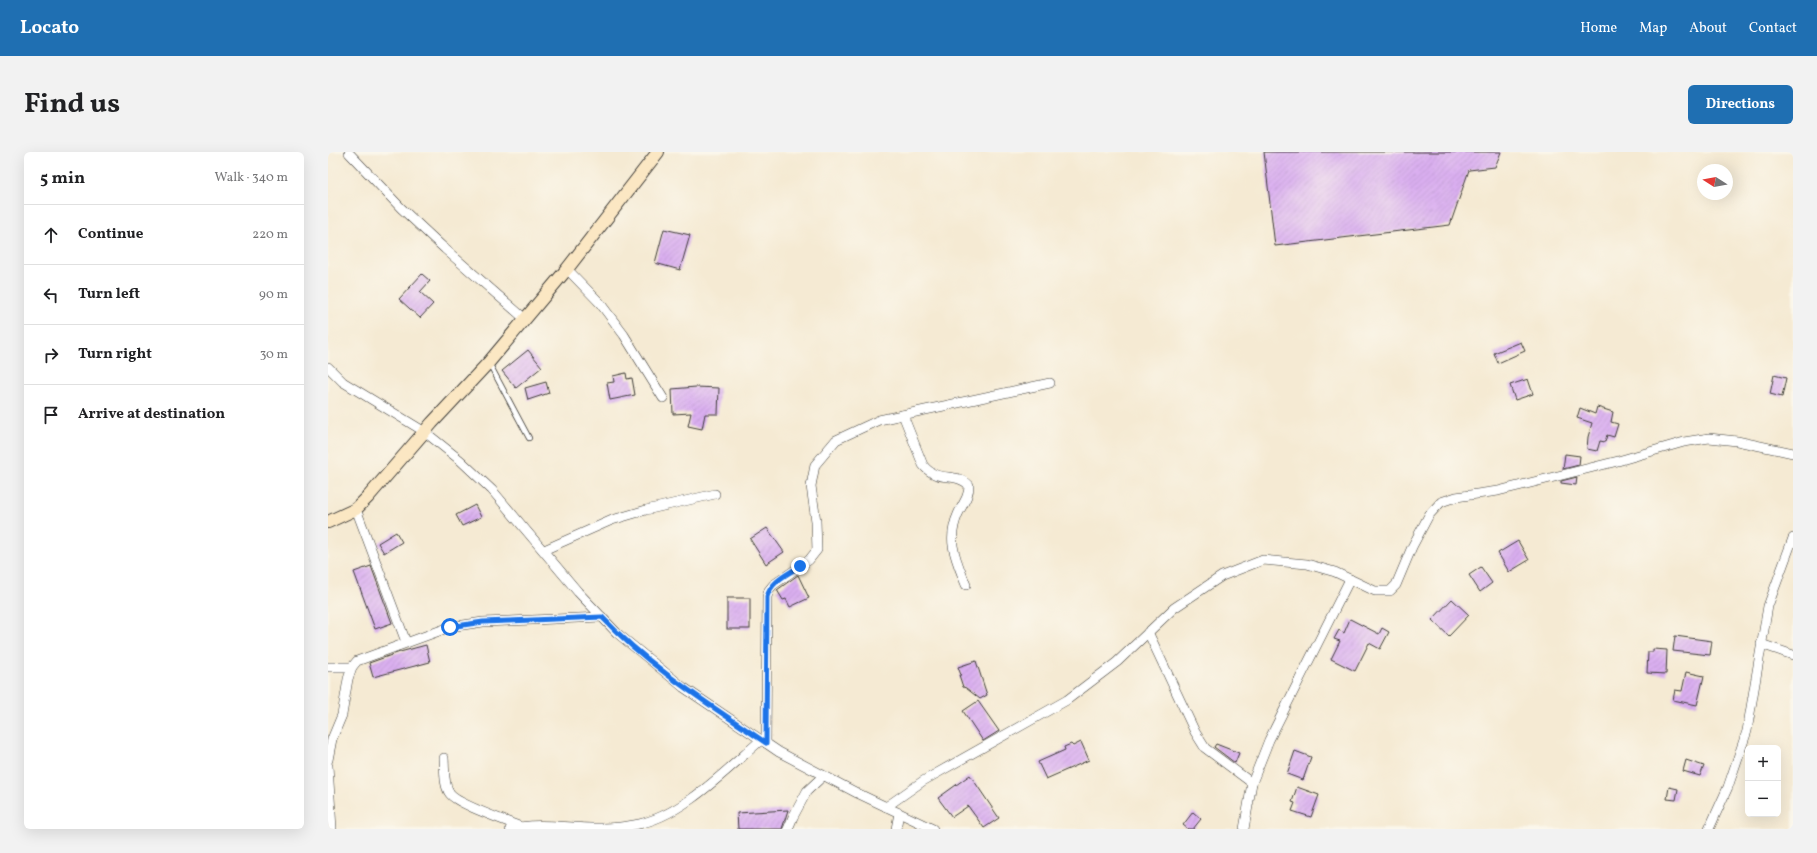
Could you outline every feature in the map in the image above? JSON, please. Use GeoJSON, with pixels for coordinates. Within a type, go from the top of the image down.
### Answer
{"type":"FeatureCollection","features":[{"type":"Feature","properties":{"kind":"street"},"geometry":{"type":"LineString","coordinates":[[328,522],[356,509],[489,362],[567,269],[658,152]]}},
{"type":"Feature","properties":{"kind":"street"},"geometry":{"type":"LineString","coordinates":[[349,153],[412,218],[525,319]]}},
{"type":"Feature","properties":{"kind":"street"},"geometry":{"type":"LineString","coordinates":[[567,269],[605,309],[624,335],[663,398]]}},
{"type":"Feature","properties":{"kind":"street"},"geometry":{"type":"LineString","coordinates":[[328,366],[343,382],[425,432],[460,460],[492,490],[578,592],[602,617],[623,638],[683,687],[764,741],[823,776],[933,829]]}},
{"type":"Feature","properties":{"kind":"street"},"geometry":{"type":"LineString","coordinates":[[764,741],[767,597],[773,584],[809,560],[817,550],[816,521],[811,486],[815,465],[836,440],[879,420],[1050,383]]}},
{"type":"Feature","properties":{"kind":"street"},"geometry":{"type":"LineString","coordinates":[[903,415],[922,465],[928,472],[937,476],[964,480],[969,485],[967,499],[959,512],[952,529],[952,545],[966,585]]}},
{"type":"Feature","properties":{"kind":"street"},"geometry":{"type":"LineString","coordinates":[[886,807],[923,781],[1066,700],[1117,662],[1174,608],[1222,576],[1263,560],[1307,564],[1335,572],[1375,591],[1390,591],[1396,584],[1412,547],[1429,515],[1441,502],[1456,497],[1498,491],[1618,461],[1684,442],[1709,438],[1793,453]]}},
{"type":"Feature","properties":{"kind":"street"},"geometry":{"type":"LineString","coordinates":[[544,550],[612,520],[646,510],[715,494]]}},
{"type":"Feature","properties":{"kind":"street"},"geometry":{"type":"LineString","coordinates":[[356,509],[406,642]]}},
{"type":"Feature","properties":{"kind":"street"},"geometry":{"type":"LineString","coordinates":[[1708,829],[1728,787],[1746,731],[1768,606],[1793,538]]}},
{"type":"Feature","properties":{"kind":"street"},"geometry":{"type":"LineString","coordinates":[[1244,829],[1252,783],[1269,740],[1350,579]]}},
{"type":"Feature","properties":{"kind":"street"},"geometry":{"type":"LineString","coordinates":[[328,760],[332,739],[342,715],[348,680],[352,667],[358,661],[450,627],[483,622],[602,617]]}},
{"type":"Feature","properties":{"kind":"street"},"geometry":{"type":"LineString","coordinates":[[1148,632],[1195,732],[1205,748],[1252,783]]}},
{"type":"Feature","properties":{"kind":"street"},"geometry":{"type":"LineString","coordinates":[[1761,644],[1793,655]]}},
{"type":"Feature","properties":{"kind":"street"},"geometry":{"type":"LineString","coordinates":[[328,667],[352,667]]}},
{"type":"Feature","properties":{"kind":"street"},"geometry":{"type":"LineString","coordinates":[[510,829],[533,825],[600,828],[635,825],[659,817],[703,790],[764,741]]}},
{"type":"Feature","properties":{"kind":"street"},"geometry":{"type":"LineString","coordinates":[[444,758],[446,783],[451,796],[460,802],[521,827]]}},
{"type":"Feature","properties":{"kind":"street"},"geometry":{"type":"LineString","coordinates":[[328,766],[332,829]]}},
{"type":"Feature","properties":{"kind":"street"},"geometry":{"type":"LineString","coordinates":[[788,829],[807,791],[823,776]]}},
{"type":"Feature","properties":{"kind":"street"},"geometry":{"type":"LineString","coordinates":[[896,829],[899,813]]}},
{"type":"Feature","properties":{"kind":"lane"},"geometry":{"type":"LineString","coordinates":[[489,362],[529,438]]}},
{"type":"Feature","properties":{"kind":"building"},"geometry":{"type":"Polygon","coordinates":[[[1264,152],[1501,152],[1495,167],[1469,170],[1450,225],[1275,246],[1264,152]]]}},
{"type":"Feature","properties":{"kind":"building"},"geometry":{"type":"Polygon","coordinates":[[[664,229],[690,235],[680,270],[655,263],[664,229]]]}},
{"type":"Feature","properties":{"kind":"building"},"geometry":{"type":"Polygon","coordinates":[[[422,274],[430,281],[420,292],[433,304],[420,318],[399,299],[422,274]]]}},
{"type":"Feature","properties":{"kind":"building"},"geometry":{"type":"Polygon","coordinates":[[[1521,342],[1525,351],[1498,363],[1494,353],[1521,342]]]}},
{"type":"Feature","properties":{"kind":"building"},"geometry":{"type":"Polygon","coordinates":[[[528,350],[542,367],[516,388],[502,371],[528,350]]]}},
{"type":"Feature","properties":{"kind":"building"},"geometry":{"type":"Polygon","coordinates":[[[626,373],[627,379],[632,378],[635,395],[610,400],[607,383],[614,382],[613,376],[626,373]]]}},
{"type":"Feature","properties":{"kind":"building"},"geometry":{"type":"Polygon","coordinates":[[[1774,375],[1786,378],[1782,397],[1770,394],[1774,375]]]}},
{"type":"Feature","properties":{"kind":"building"},"geometry":{"type":"Polygon","coordinates":[[[1528,379],[1533,394],[1515,400],[1510,385],[1528,379]]]}},
{"type":"Feature","properties":{"kind":"building"},"geometry":{"type":"Polygon","coordinates":[[[546,382],[549,393],[528,400],[525,388],[546,382]]]}},
{"type":"Feature","properties":{"kind":"building"},"geometry":{"type":"Polygon","coordinates":[[[696,387],[719,388],[718,414],[705,414],[702,429],[688,426],[691,413],[673,414],[672,389],[696,387]]]}},
{"type":"Feature","properties":{"kind":"building"},"geometry":{"type":"Polygon","coordinates":[[[1597,407],[1613,412],[1611,422],[1618,424],[1614,437],[1607,435],[1605,442],[1600,441],[1597,451],[1587,449],[1588,437],[1592,423],[1577,418],[1580,408],[1595,414],[1597,407]]]}},
{"type":"Feature","properties":{"kind":"building"},"geometry":{"type":"Polygon","coordinates":[[[1565,454],[1580,456],[1579,465],[1563,469],[1565,454]]]}},
{"type":"Feature","properties":{"kind":"building"},"geometry":{"type":"Polygon","coordinates":[[[1577,477],[1576,485],[1561,483],[1561,481],[1577,477]]]}},
{"type":"Feature","properties":{"kind":"building"},"geometry":{"type":"Polygon","coordinates":[[[475,505],[481,517],[462,526],[456,515],[475,505]]]}},
{"type":"Feature","properties":{"kind":"building"},"geometry":{"type":"Polygon","coordinates":[[[767,528],[784,552],[766,564],[750,539],[767,528]]]}},
{"type":"Feature","properties":{"kind":"building"},"geometry":{"type":"Polygon","coordinates":[[[396,532],[402,542],[384,553],[378,543],[396,532]]]}},
{"type":"Feature","properties":{"kind":"building"},"geometry":{"type":"Polygon","coordinates":[[[1518,541],[1529,560],[1509,572],[1498,553],[1518,541]]]}},
{"type":"Feature","properties":{"kind":"building"},"geometry":{"type":"Polygon","coordinates":[[[371,566],[392,623],[375,629],[354,572],[371,566]]]}},
{"type":"Feature","properties":{"kind":"building"},"geometry":{"type":"Polygon","coordinates":[[[1481,567],[1492,583],[1480,592],[1469,575],[1481,567]]]}},
{"type":"Feature","properties":{"kind":"building"},"geometry":{"type":"Polygon","coordinates":[[[798,575],[809,598],[790,607],[786,599],[783,600],[777,590],[798,575]]]}},
{"type":"Feature","properties":{"kind":"building"},"geometry":{"type":"Polygon","coordinates":[[[727,598],[750,598],[750,629],[727,629],[727,598]]]}},
{"type":"Feature","properties":{"kind":"building"},"geometry":{"type":"Polygon","coordinates":[[[1452,599],[1469,615],[1449,636],[1432,620],[1452,599]]]}},
{"type":"Feature","properties":{"kind":"building"},"geometry":{"type":"Polygon","coordinates":[[[1350,619],[1379,634],[1382,628],[1389,632],[1380,649],[1369,643],[1355,671],[1331,659],[1340,641],[1334,639],[1339,630],[1344,633],[1350,619]]]}},
{"type":"Feature","properties":{"kind":"building"},"geometry":{"type":"Polygon","coordinates":[[[1675,636],[1712,641],[1710,655],[1673,651],[1675,636]]]}},
{"type":"Feature","properties":{"kind":"building"},"geometry":{"type":"Polygon","coordinates":[[[426,645],[430,662],[373,677],[369,663],[426,645]]]}},
{"type":"Feature","properties":{"kind":"building"},"geometry":{"type":"Polygon","coordinates":[[[1653,649],[1667,650],[1666,674],[1647,673],[1648,652],[1653,652],[1653,649]]]}},
{"type":"Feature","properties":{"kind":"building"},"geometry":{"type":"Polygon","coordinates":[[[976,661],[987,695],[980,699],[963,687],[958,667],[976,661]]]}},
{"type":"Feature","properties":{"kind":"building"},"geometry":{"type":"Polygon","coordinates":[[[1686,672],[1704,676],[1697,705],[1673,700],[1675,690],[1682,691],[1686,672]]]}},
{"type":"Feature","properties":{"kind":"building"},"geometry":{"type":"Polygon","coordinates":[[[978,701],[999,731],[983,741],[963,711],[978,701]]]}},
{"type":"Feature","properties":{"kind":"building"},"geometry":{"type":"Polygon","coordinates":[[[1081,742],[1089,760],[1046,779],[1038,762],[1065,750],[1064,747],[1071,744],[1073,746],[1081,742]]]}},
{"type":"Feature","properties":{"kind":"building"},"geometry":{"type":"Polygon","coordinates":[[[1216,744],[1239,753],[1235,763],[1214,747],[1216,744]]]}},
{"type":"Feature","properties":{"kind":"building"},"geometry":{"type":"Polygon","coordinates":[[[1295,751],[1311,757],[1303,780],[1287,774],[1295,751]]]}},
{"type":"Feature","properties":{"kind":"building"},"geometry":{"type":"Polygon","coordinates":[[[1686,760],[1704,766],[1700,776],[1683,771],[1686,760]]]}},
{"type":"Feature","properties":{"kind":"building"},"geometry":{"type":"Polygon","coordinates":[[[970,775],[999,818],[984,828],[968,806],[952,817],[938,798],[970,775]]]}},
{"type":"Feature","properties":{"kind":"building"},"geometry":{"type":"Polygon","coordinates":[[[1297,787],[1319,795],[1311,817],[1292,811],[1295,803],[1292,802],[1297,787]]]}},
{"type":"Feature","properties":{"kind":"building"},"geometry":{"type":"Polygon","coordinates":[[[1669,787],[1678,789],[1676,800],[1667,799],[1669,787]]]}},
{"type":"Feature","properties":{"kind":"building"},"geometry":{"type":"Polygon","coordinates":[[[788,810],[782,829],[738,829],[737,813],[788,810]]]}},
{"type":"Feature","properties":{"kind":"building"},"geometry":{"type":"Polygon","coordinates":[[[1193,812],[1201,819],[1193,829],[1188,829],[1183,825],[1193,812]]]}},
{"type":"Feature","properties":{"kind":"route"},"geometry":{"type":"LineString","coordinates":[[450,627],[483,622],[602,617],[640,653],[683,687],[766,743],[767,597],[773,584],[800,566]]}}]}
